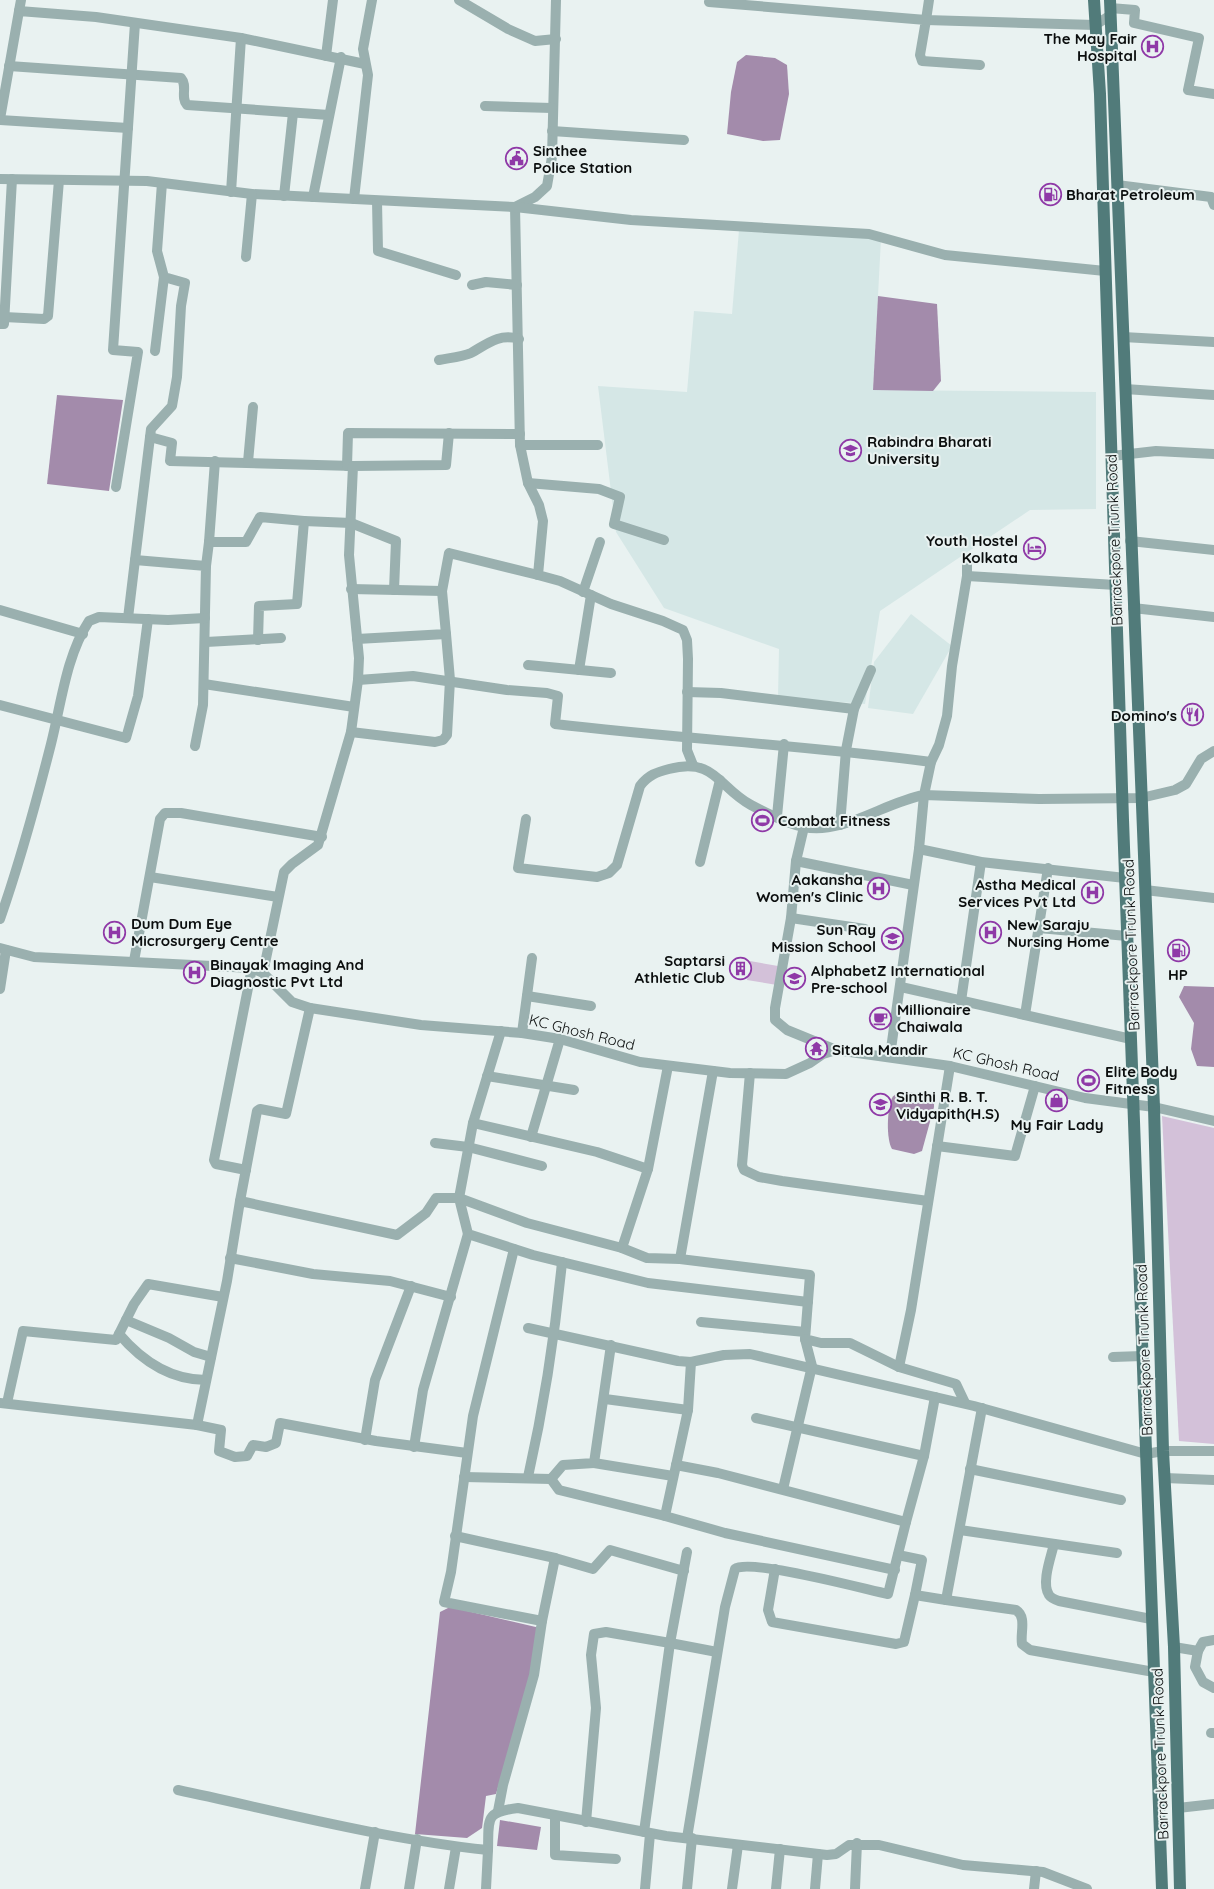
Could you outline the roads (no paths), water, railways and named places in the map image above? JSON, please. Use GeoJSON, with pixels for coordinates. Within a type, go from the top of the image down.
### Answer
{"type":"FeatureCollection","features":[{"type":"Feature","properties":{"kind":"main road","name":"Barrackpore Trunk Road"},"geometry":{"type":"LineString","coordinates":[[1094,0],[1100,94],[1130,1039],[1162,1889]]}},
{"type":"Feature","properties":{"kind":"main road","name":"Barrackpore Trunk Road"},"geometry":{"type":"LineString","coordinates":[[1110,8],[1154,1107],[1163,1450],[1174,1647],[1180,1889]]}},
{"type":"Feature","properties":{"kind":"street"},"geometry":{"type":"LineString","coordinates":[[21,0],[0,119],[128,128]]}},
{"type":"Feature","properties":{"kind":"street"},"geometry":{"type":"LineString","coordinates":[[326,56],[333,0]]}},
{"type":"Feature","properties":{"kind":"street"},"geometry":{"type":"LineString","coordinates":[[354,199],[368,75],[363,49],[372,0]]}},
{"type":"Feature","properties":{"kind":"street"},"geometry":{"type":"LineString","coordinates":[[515,207],[535,197],[547,186],[552,157],[556,0]]}},
{"type":"Feature","properties":{"kind":"street"},"geometry":{"type":"LineString","coordinates":[[929,0],[920,55],[922,61],[980,65]]}},
{"type":"Feature","properties":{"kind":"street"},"geometry":{"type":"LineString","coordinates":[[465,1],[508,29],[535,41],[556,39]]}},
{"type":"Feature","properties":{"kind":"street"},"geometry":{"type":"LineString","coordinates":[[709,2],[926,20],[1095,26],[1110,8],[1135,10],[1134,23],[1199,38],[1188,90],[1214,94]]}},
{"type":"Feature","properties":{"kind":"street"},"geometry":{"type":"LineString","coordinates":[[19,11],[135,22],[241,38],[326,56],[341,57],[365,64]]}},
{"type":"Feature","properties":{"kind":"street"},"geometry":{"type":"LineString","coordinates":[[116,487],[138,352],[113,350],[135,22]]}},
{"type":"Feature","properties":{"kind":"street"},"geometry":{"type":"LineString","coordinates":[[231,192],[241,38]]}},
{"type":"Feature","properties":{"kind":"street"},"geometry":{"type":"LineString","coordinates":[[313,197],[341,57]]}},
{"type":"Feature","properties":{"kind":"street"},"geometry":{"type":"LineString","coordinates":[[9,66],[181,78],[184,83],[184,100],[187,105],[329,115]]}},
{"type":"Feature","properties":{"kind":"street"},"geometry":{"type":"LineString","coordinates":[[486,106],[552,108]]}},
{"type":"Feature","properties":{"kind":"street"},"geometry":{"type":"LineString","coordinates":[[284,196],[293,113]]}},
{"type":"Feature","properties":{"kind":"street"},"geometry":{"type":"LineString","coordinates":[[552,131],[684,140]]}},
{"type":"Feature","properties":{"kind":"street"},"geometry":{"type":"LineString","coordinates":[[0,179],[162,183],[252,194],[515,207],[631,220],[869,234],[945,255],[1105,271]]}},
{"type":"Feature","properties":{"kind":"street"},"geometry":{"type":"LineString","coordinates":[[12,179],[3,274],[2,321],[44,319],[48,316],[59,180]]}},
{"type":"Feature","properties":{"kind":"street"},"geometry":{"type":"LineString","coordinates":[[155,351],[164,277],[157,251],[162,183]]}},
{"type":"Feature","properties":{"kind":"street"},"geometry":{"type":"LineString","coordinates":[[1117,184],[1211,197],[1214,206]]}},
{"type":"Feature","properties":{"kind":"street"},"geometry":{"type":"LineString","coordinates":[[246,257],[252,194]]}},
{"type":"Feature","properties":{"kind":"street"},"geometry":{"type":"LineString","coordinates":[[377,201],[378,251],[456,275]]}},
{"type":"Feature","properties":{"kind":"street"},"geometry":{"type":"LineString","coordinates":[[515,207],[520,445],[528,483],[539,505],[543,521],[538,575]]}},
{"type":"Feature","properties":{"kind":"street"},"geometry":{"type":"LineString","coordinates":[[128,618],[150,437],[152,429],[172,406],[177,377],[181,306],[185,283],[164,277]]}},
{"type":"Feature","properties":{"kind":"street"},"geometry":{"type":"LineString","coordinates":[[472,285],[486,282],[517,285]]}},
{"type":"Feature","properties":{"kind":"street"},"geometry":{"type":"LineString","coordinates":[[439,360],[469,354],[492,340],[511,337],[519,339]]}},
{"type":"Feature","properties":{"kind":"street"},"geometry":{"type":"LineString","coordinates":[[1123,337],[1214,342]]}},
{"type":"Feature","properties":{"kind":"street"},"geometry":{"type":"LineString","coordinates":[[1125,389],[1214,395]]}},
{"type":"Feature","properties":{"kind":"street"},"geometry":{"type":"LineString","coordinates":[[248,462],[253,407]]}},
{"type":"Feature","properties":{"kind":"street"},"geometry":{"type":"LineString","coordinates":[[263,973],[284,872],[318,846],[322,837],[350,732],[354,707],[359,658],[349,556],[350,466],[348,433],[520,434]]}},
{"type":"Feature","properties":{"kind":"street"},"geometry":{"type":"LineString","coordinates":[[150,437],[172,443],[170,461],[350,466],[446,465],[450,433]]}},
{"type":"Feature","properties":{"kind":"street"},"geometry":{"type":"LineString","coordinates":[[520,445],[598,445]]}},
{"type":"Feature","properties":{"kind":"street"},"geometry":{"type":"LineString","coordinates":[[1112,456],[1156,451],[1214,454]]}},
{"type":"Feature","properties":{"kind":"street"},"geometry":{"type":"LineString","coordinates":[[195,746],[203,705],[206,642],[206,566],[215,461]]}},
{"type":"Feature","properties":{"kind":"street"},"geometry":{"type":"LineString","coordinates":[[528,483],[599,489],[620,497],[614,524],[664,540]]}},
{"type":"Feature","properties":{"kind":"street"},"geometry":{"type":"LineString","coordinates":[[209,542],[246,542],[260,517],[350,523],[396,542],[394,590]]}},
{"type":"Feature","properties":{"kind":"street"},"geometry":{"type":"LineString","coordinates":[[258,640],[259,606],[294,606],[298,604],[304,521]]}},
{"type":"Feature","properties":{"kind":"street"},"geometry":{"type":"LineString","coordinates":[[1130,541],[1214,550]]}},
{"type":"Feature","properties":{"kind":"street"},"geometry":{"type":"LineString","coordinates":[[579,670],[587,594],[600,542]]}},
{"type":"Feature","properties":{"kind":"street"},"geometry":{"type":"LineString","coordinates":[[350,732],[435,742],[443,740],[447,735],[450,680],[442,591],[449,553],[560,581],[587,594],[683,630],[688,640],[686,736],[688,758],[693,765],[713,774],[750,804],[804,827],[840,825],[879,809],[924,795],[1141,798],[1175,790],[1186,784],[1201,759],[1214,750]]}},
{"type":"Feature","properties":{"kind":"street"},"geometry":{"type":"LineString","coordinates":[[135,560],[206,566]]}},
{"type":"Feature","properties":{"kind":"street"},"geometry":{"type":"LineString","coordinates":[[890,1056],[901,988],[924,795],[931,762],[939,745],[947,716],[952,666],[967,576],[967,562]]}},
{"type":"Feature","properties":{"kind":"street"},"geometry":{"type":"LineString","coordinates":[[967,576],[1116,585]]}},
{"type":"Feature","properties":{"kind":"street"},"geometry":{"type":"LineString","coordinates":[[351,589],[442,591]]}},
{"type":"Feature","properties":{"kind":"street"},"geometry":{"type":"LineString","coordinates":[[1133,608],[1214,617]]}},
{"type":"Feature","properties":{"kind":"street"},"geometry":{"type":"LineString","coordinates":[[0,610],[83,634]]}},
{"type":"Feature","properties":{"kind":"street"},"geometry":{"type":"LineString","coordinates":[[0,919],[18,868],[65,681],[89,622],[95,618],[205,618]]}},
{"type":"Feature","properties":{"kind":"street"},"geometry":{"type":"LineString","coordinates":[[0,705],[56,718],[126,738],[138,696],[148,619]]}},
{"type":"Feature","properties":{"kind":"street"},"geometry":{"type":"LineString","coordinates":[[356,638],[446,634]]}},
{"type":"Feature","properties":{"kind":"street"},"geometry":{"type":"LineString","coordinates":[[206,642],[281,638]]}},
{"type":"Feature","properties":{"kind":"street"},"geometry":{"type":"LineString","coordinates":[[528,665],[611,673]]}},
{"type":"Feature","properties":{"kind":"street"},"geometry":{"type":"LineString","coordinates":[[840,825],[846,750],[854,709],[871,670]]}},
{"type":"Feature","properties":{"kind":"street"},"geometry":{"type":"LineString","coordinates":[[358,680],[413,676],[558,696],[556,724],[648,735],[686,736],[846,750],[931,762]]}},
{"type":"Feature","properties":{"kind":"street"},"geometry":{"type":"LineString","coordinates":[[204,684],[354,707]]}},
{"type":"Feature","properties":{"kind":"street"},"geometry":{"type":"LineString","coordinates":[[688,692],[854,709]]}},
{"type":"Feature","properties":{"kind":"street"},"geometry":{"type":"LineString","coordinates":[[777,816],[784,744]]}},
{"type":"Feature","properties":{"kind":"street"},"geometry":{"type":"LineString","coordinates":[[526,820],[518,868],[592,877],[603,876],[617,865],[638,790],[643,782],[653,774],[693,765]]}},
{"type":"Feature","properties":{"kind":"street"},"geometry":{"type":"LineString","coordinates":[[700,862],[720,780]]}},
{"type":"Feature","properties":{"kind":"street"},"geometry":{"type":"LineString","coordinates":[[134,961],[160,819],[168,812],[322,837]]}},
{"type":"Feature","properties":{"kind":"street"},"geometry":{"type":"LineString","coordinates":[[804,827],[796,861],[791,918],[775,1008],[775,1020],[788,1030],[836,1050]]}},
{"type":"Feature","properties":{"kind":"street"},"geometry":{"type":"LineString","coordinates":[[919,849],[981,862],[1125,878]]}},
{"type":"Feature","properties":{"kind":"street"},"geometry":{"type":"LineString","coordinates":[[796,861],[913,885]]}},
{"type":"Feature","properties":{"kind":"street"},"geometry":{"type":"LineString","coordinates":[[961,1001],[981,862]]}},
{"type":"Feature","properties":{"kind":"street"},"geometry":{"type":"LineString","coordinates":[[1025,1015],[1048,868]]}},
{"type":"Feature","properties":{"kind":"street"},"geometry":{"type":"LineString","coordinates":[[150,877],[278,897]]}},
{"type":"Feature","properties":{"kind":"street"},"geometry":{"type":"LineString","coordinates":[[1145,890],[1214,898]]}},
{"type":"Feature","properties":{"kind":"street"},"geometry":{"type":"LineString","coordinates":[[791,918],[865,929]]}},
{"type":"Feature","properties":{"kind":"street"},"geometry":{"type":"LineString","coordinates":[[1039,928],[1127,936]]}},
{"type":"Feature","properties":{"kind":"street"},"geometry":{"type":"LineString","coordinates":[[0,989],[3,949]]}},
{"type":"Feature","properties":{"kind":"street","name":"KC Ghosh Road"},"geometry":{"type":"LineString","coordinates":[[3,949],[34,957],[252,968],[263,973],[292,1002],[310,1008],[422,1025],[522,1032],[560,1039],[640,1062],[668,1066],[713,1071],[786,1074],[810,1063],[823,1054],[836,1050],[890,1056],[950,1066],[1085,1098],[1133,1103],[1214,1121]]}},
{"type":"Feature","properties":{"kind":"street"},"geometry":{"type":"LineString","coordinates":[[522,1032],[532,958]]}},
{"type":"Feature","properties":{"kind":"street"},"geometry":{"type":"LineString","coordinates":[[246,1170],[214,1162],[252,968]]}},
{"type":"Feature","properties":{"kind":"street"},"geometry":{"type":"LineString","coordinates":[[901,988],[1130,1039]]}},
{"type":"Feature","properties":{"kind":"street"},"geometry":{"type":"LineString","coordinates":[[527,996],[591,1006]]}},
{"type":"Feature","properties":{"kind":"street"},"geometry":{"type":"LineString","coordinates":[[197,1424],[258,1109],[286,1114],[310,1008]]}},
{"type":"Feature","properties":{"kind":"street"},"geometry":{"type":"LineString","coordinates":[[414,1447],[423,1390],[468,1234],[459,1198],[473,1123],[501,1031]]}},
{"type":"Feature","properties":{"kind":"street"},"geometry":{"type":"LineString","coordinates":[[531,1137],[560,1039]]}},
{"type":"Feature","properties":{"kind":"street"},"geometry":{"type":"LineString","coordinates":[[622,1248],[648,1169],[668,1066]]}},
{"type":"Feature","properties":{"kind":"street"},"geometry":{"type":"LineString","coordinates":[[899,1367],[938,1146],[950,1066]]}},
{"type":"Feature","properties":{"kind":"street"},"geometry":{"type":"LineString","coordinates":[[680,1260],[713,1071]]}},
{"type":"Feature","properties":{"kind":"street"},"geometry":{"type":"LineString","coordinates":[[750,1073],[742,1164],[744,1170],[759,1177],[782,1182],[928,1201]]}},
{"type":"Feature","properties":{"kind":"street"},"geometry":{"type":"LineString","coordinates":[[487,1076],[574,1090]]}},
{"type":"Feature","properties":{"kind":"street"},"geometry":{"type":"LineString","coordinates":[[938,1146],[1014,1156],[1035,1086]]}},
{"type":"Feature","properties":{"kind":"street"},"geometry":{"type":"LineString","coordinates":[[473,1123],[598,1152],[648,1169]]}},
{"type":"Feature","properties":{"kind":"street"},"geometry":{"type":"LineString","coordinates":[[435,1143],[468,1147],[542,1166]]}},
{"type":"Feature","properties":{"kind":"street"},"geometry":{"type":"LineString","coordinates":[[240,1201],[397,1235],[426,1213],[436,1198],[459,1198],[527,1222],[622,1248],[647,1258],[810,1275],[805,1336],[812,1366],[796,1426],[783,1489]]}},
{"type":"Feature","properties":{"kind":"street"},"geometry":{"type":"LineString","coordinates":[[468,1234],[514,1249],[648,1283],[808,1302]]}},
{"type":"Feature","properties":{"kind":"street"},"geometry":{"type":"LineString","coordinates":[[514,1249],[473,1416],[451,1572],[444,1602],[542,1621]]}},
{"type":"Feature","properties":{"kind":"street"},"geometry":{"type":"LineString","coordinates":[[230,1258],[313,1274],[370,1278],[411,1286],[451,1297]]}},
{"type":"Feature","properties":{"kind":"street"},"geometry":{"type":"LineString","coordinates":[[528,1477],[540,1425],[554,1334],[562,1262]]}},
{"type":"Feature","properties":{"kind":"street"},"geometry":{"type":"LineString","coordinates":[[223,1297],[148,1284],[116,1340],[23,1331],[4,1403],[197,1424],[221,1430],[219,1451],[235,1457],[247,1456],[253,1445],[266,1447],[276,1443],[280,1423],[366,1440],[467,1453]]}},
{"type":"Feature","properties":{"kind":"street"},"geometry":{"type":"LineString","coordinates":[[366,1440],[375,1380],[411,1286]]}},
{"type":"Feature","properties":{"kind":"street"},"geometry":{"type":"LineString","coordinates":[[126,1320],[169,1338],[194,1352],[210,1357]]}},
{"type":"Feature","properties":{"kind":"street"},"geometry":{"type":"LineString","coordinates":[[701,1322],[805,1336],[821,1343],[850,1343],[899,1367],[956,1384],[964,1403]]}},
{"type":"Feature","properties":{"kind":"street"},"geometry":{"type":"LineString","coordinates":[[528,1328],[678,1361],[691,1362],[724,1355],[750,1354],[812,1366],[964,1403],[1146,1454],[1163,1450],[1214,1451]]}},
{"type":"Feature","properties":{"kind":"street"},"geometry":{"type":"LineString","coordinates":[[119,1334],[133,1350],[148,1362],[189,1380],[206,1380]]}},
{"type":"Feature","properties":{"kind":"street"},"geometry":{"type":"LineString","coordinates":[[594,1463],[612,1345]]}},
{"type":"Feature","properties":{"kind":"street"},"geometry":{"type":"LineString","coordinates":[[1113,1358],[1142,1356]]}},
{"type":"Feature","properties":{"kind":"street"},"geometry":{"type":"LineString","coordinates":[[665,1516],[688,1410],[691,1362]]}},
{"type":"Feature","properties":{"kind":"street"},"geometry":{"type":"LineString","coordinates":[[687,1889],[690,1838],[717,1652],[730,1579],[735,1569],[744,1566],[775,1569],[888,1594],[924,1456],[935,1397]]}},
{"type":"Feature","properties":{"kind":"street"},"geometry":{"type":"LineString","coordinates":[[605,1399],[688,1410]]}},
{"type":"Feature","properties":{"kind":"street"},"geometry":{"type":"LineString","coordinates":[[946,1600],[982,1408]]}},
{"type":"Feature","properties":{"kind":"street"},"geometry":{"type":"LineString","coordinates":[[756,1418],[924,1456]]}},
{"type":"Feature","properties":{"kind":"street"},"geometry":{"type":"LineString","coordinates":[[551,1479],[563,1465],[594,1463],[673,1476]]}},
{"type":"Feature","properties":{"kind":"street"},"geometry":{"type":"LineString","coordinates":[[676,1465],[783,1489],[906,1522]]}},
{"type":"Feature","properties":{"kind":"street"},"geometry":{"type":"LineString","coordinates":[[970,1469],[1121,1500]]}},
{"type":"Feature","properties":{"kind":"street"},"geometry":{"type":"LineString","coordinates":[[464,1477],[551,1479],[559,1490],[725,1533],[895,1570]]}},
{"type":"Feature","properties":{"kind":"street"},"geometry":{"type":"LineString","coordinates":[[1165,1478],[1214,1480]]}},
{"type":"Feature","properties":{"kind":"street"},"geometry":{"type":"LineString","coordinates":[[960,1530],[1117,1553]]}},
{"type":"Feature","properties":{"kind":"street"},"geometry":{"type":"LineString","coordinates":[[455,1536],[555,1558],[593,1569],[610,1550],[684,1571]]}},
{"type":"Feature","properties":{"kind":"street"},"geometry":{"type":"LineString","coordinates":[[1054,1544],[1047,1578],[1048,1594],[1051,1597],[1059,1601],[1151,1619]]}},
{"type":"Feature","properties":{"kind":"street"},"geometry":{"type":"LineString","coordinates":[[645,1889],[647,1833],[670,1644],[687,1552]]}},
{"type":"Feature","properties":{"kind":"street"},"geometry":{"type":"LineString","coordinates":[[775,1569],[768,1610],[770,1619],[790,1625],[901,1644],[908,1634],[922,1560],[898,1555]]}},
{"type":"Feature","properties":{"kind":"street"},"geometry":{"type":"LineString","coordinates":[[486,1889],[489,1823],[498,1810],[503,1785],[534,1675],[542,1621],[555,1558]]}},
{"type":"Feature","properties":{"kind":"street"},"geometry":{"type":"LineString","coordinates":[[915,1595],[1016,1610],[1020,1612],[1022,1620],[1022,1644],[1030,1650],[1154,1672]]}},
{"type":"Feature","properties":{"kind":"street"},"geometry":{"type":"LineString","coordinates":[[586,1822],[596,1708],[590,1655],[594,1634],[606,1632],[717,1652]]}},
{"type":"Feature","properties":{"kind":"street"},"geometry":{"type":"LineString","coordinates":[[1214,1640],[1203,1642],[1198,1651],[1195,1668],[1203,1682],[1214,1688]]}},
{"type":"Feature","properties":{"kind":"street"},"geometry":{"type":"LineString","coordinates":[[1174,1647],[1198,1651]]}},
{"type":"Feature","properties":{"kind":"street"},"geometry":{"type":"LineString","coordinates":[[178,1790],[375,1832],[456,1847],[488,1850]]}},
{"type":"Feature","properties":{"kind":"street"},"geometry":{"type":"LineString","coordinates":[[1178,1808],[1214,1804]]}},
{"type":"Feature","properties":{"kind":"street"},"geometry":{"type":"LineString","coordinates":[[498,1810],[518,1808],[647,1833],[818,1854],[836,1854],[849,1845],[879,1845],[971,1866],[1036,1871],[1076,1887],[1087,1889]]}},
{"type":"Feature","properties":{"kind":"street"},"geometry":{"type":"LineString","coordinates":[[555,1816],[555,1855],[616,1859]]}},
{"type":"Feature","properties":{"kind":"street"},"geometry":{"type":"LineString","coordinates":[[365,1889],[375,1832]]}},
{"type":"Feature","properties":{"kind":"street"},"geometry":{"type":"LineString","coordinates":[[409,1889],[417,1839]]}},
{"type":"Feature","properties":{"kind":"street"},"geometry":{"type":"LineString","coordinates":[[855,1889],[857,1844]]}},
{"type":"Feature","properties":{"kind":"street"},"geometry":{"type":"LineString","coordinates":[[732,1889],[738,1845]]}},
{"type":"Feature","properties":{"kind":"street"},"geometry":{"type":"LineString","coordinates":[[449,1889],[456,1847]]}},
{"type":"Feature","properties":{"kind":"street"},"geometry":{"type":"LineString","coordinates":[[776,1889],[780,1850]]}},
{"type":"Feature","properties":{"kind":"street"},"geometry":{"type":"LineString","coordinates":[[815,1889],[818,1854]]}},
{"type":"Feature","properties":{"kind":"street"},"geometry":{"type":"LineString","coordinates":[[1034,1889],[1036,1871]]}},
{"type":"Feature","properties":{"kind":"place","name":"The May Fair Hospital"},"geometry":{"type":"Point","coordinates":[1153,47]}},
{"type":"Feature","properties":{"kind":"place","name":"Sinthee Police Station"},"geometry":{"type":"Point","coordinates":[517,159]}},
{"type":"Feature","properties":{"kind":"place","name":"Bharat Petroleum"},"geometry":{"type":"Point","coordinates":[1050,194]}},
{"type":"Feature","properties":{"kind":"place","name":"Rabindra Bharati University"},"geometry":{"type":"Point","coordinates":[851,450]}},
{"type":"Feature","properties":{"kind":"place","name":"Youth Hostel Kolkata"},"geometry":{"type":"Point","coordinates":[1034,549]}},
{"type":"Feature","properties":{"kind":"place","name":"Domino's"},"geometry":{"type":"Point","coordinates":[1193,715]}},
{"type":"Feature","properties":{"kind":"place","name":"Combat Fitness"},"geometry":{"type":"Point","coordinates":[762,820]}},
{"type":"Feature","properties":{"kind":"place","name":"Aakansha Women's Clinic"},"geometry":{"type":"Point","coordinates":[879,888]}},
{"type":"Feature","properties":{"kind":"place","name":"Astha Medical Services Pvt Ltd"},"geometry":{"type":"Point","coordinates":[1092,893]}},
{"type":"Feature","properties":{"kind":"place","name":"Dum Dum Eye Microsurgery Centre"},"geometry":{"type":"Point","coordinates":[115,932]}},
{"type":"Feature","properties":{"kind":"place","name":"New Saraju Nursing Home"},"geometry":{"type":"Point","coordinates":[991,933]}},
{"type":"Feature","properties":{"kind":"place","name":"Sun Ray Mission School"},"geometry":{"type":"Point","coordinates":[892,938]}},
{"type":"Feature","properties":{"kind":"place","name":"HP"},"geometry":{"type":"Point","coordinates":[1178,951]}},
{"type":"Feature","properties":{"kind":"place","name":"Saptarsi Athletic Club"},"geometry":{"type":"Point","coordinates":[741,969]}},
{"type":"Feature","properties":{"kind":"place","name":"Binayak Imaging And Diagnostic Pvt Ltd"},"geometry":{"type":"Point","coordinates":[194,973]}},
{"type":"Feature","properties":{"kind":"place","name":"AlphabetZ International Pre-school"},"geometry":{"type":"Point","coordinates":[795,979]}},
{"type":"Feature","properties":{"kind":"place","name":"Millionaire Chaiwala"},"geometry":{"type":"Point","coordinates":[881,1018]}},
{"type":"Feature","properties":{"kind":"place","name":"Sitala Mandir"},"geometry":{"type":"Point","coordinates":[816,1049]}},
{"type":"Feature","properties":{"kind":"place","name":"Elite Body Fitness"},"geometry":{"type":"Point","coordinates":[1089,1080]}},
{"type":"Feature","properties":{"kind":"place","name":"My Fair Lady"},"geometry":{"type":"Point","coordinates":[1057,1101]}},
{"type":"Feature","properties":{"kind":"place","name":"Sinthi R. B. T. Vidyapith(H.S)"},"geometry":{"type":"Point","coordinates":[880,1105]}}]}
